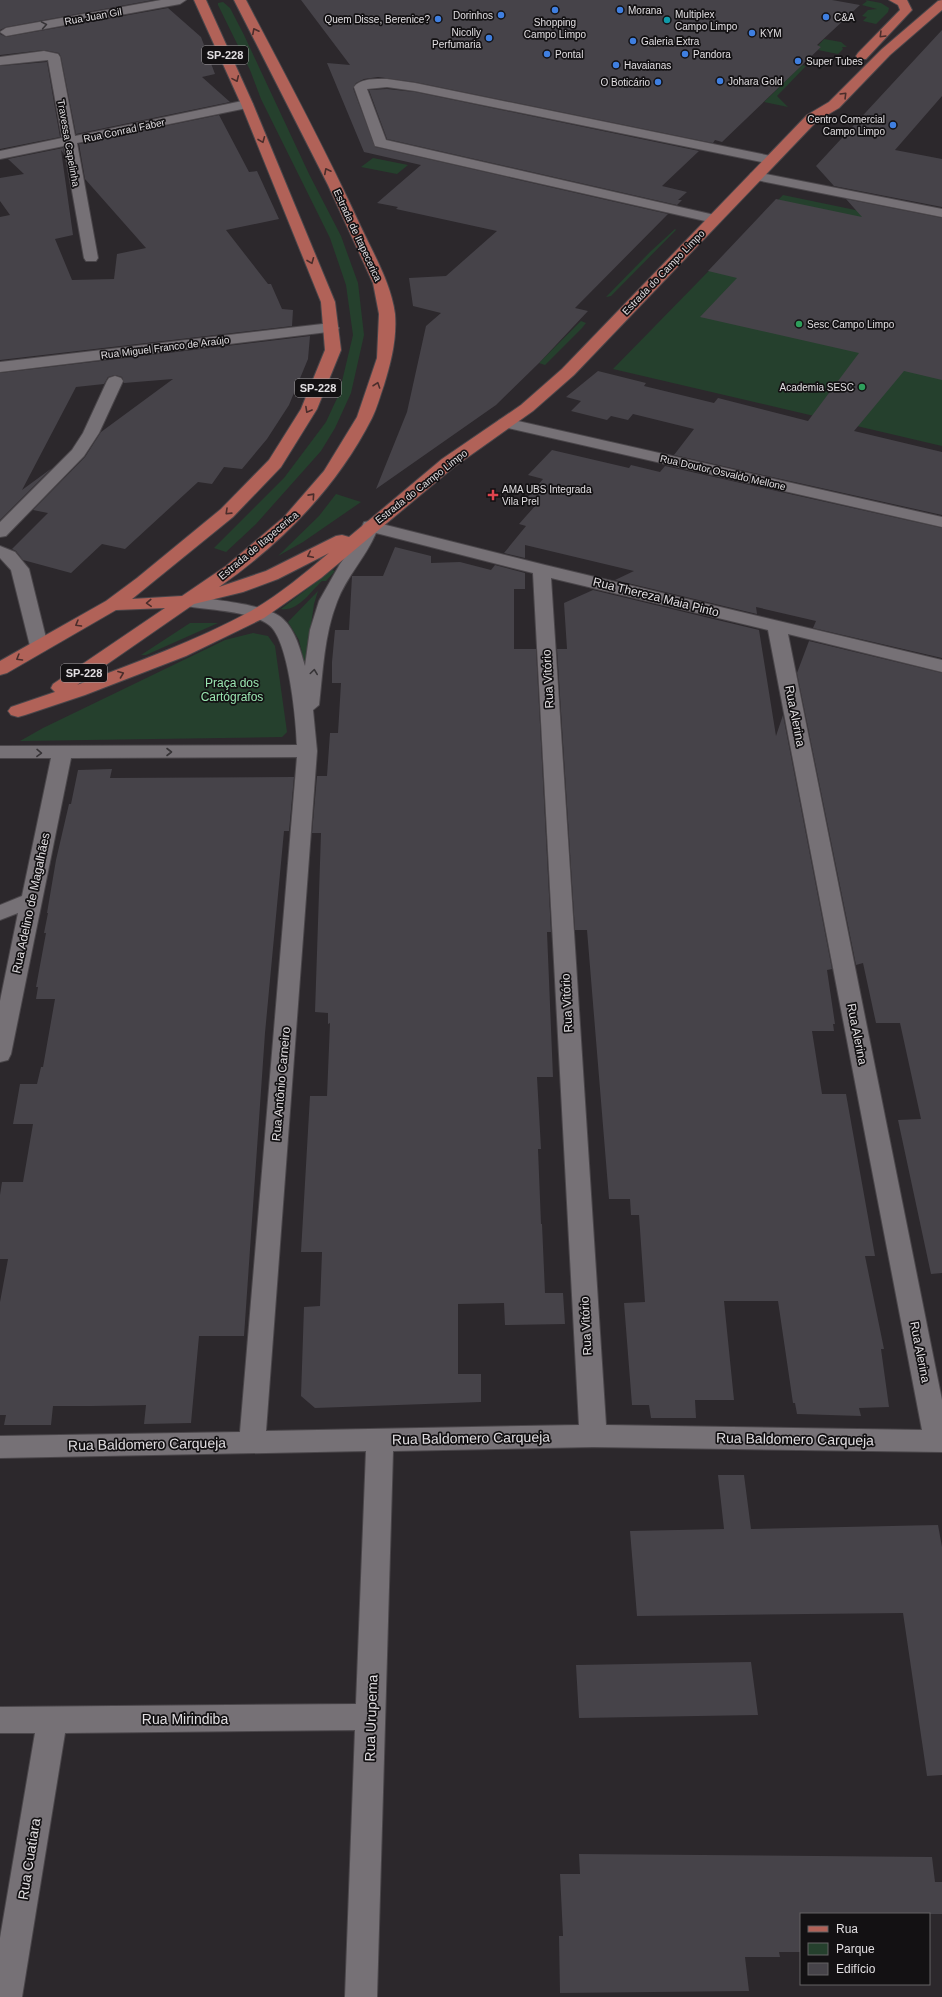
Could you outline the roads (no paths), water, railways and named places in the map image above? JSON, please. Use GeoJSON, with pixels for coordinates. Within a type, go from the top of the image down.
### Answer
{"type":"FeatureCollection","features":[{"type":"Feature","properties":{"kind":"main road","name":"SP-228"},"geometry":{"type":"LineString","coordinates":[[0,670],[112,605],[143,582],[227,513],[274,462],[309,409],[333,350],[328,302],[248,104],[200,0]]}},
{"type":"Feature","properties":{"kind":"main road","name":"Estrada de Itapecerica"},"geometry":{"type":"LineString","coordinates":[[0,717],[18,711],[72,681],[232,570],[290,521],[321,487],[337,465],[365,417],[384,358],[387,338],[386,314],[380,283],[335,185],[240,0]]}},
{"type":"Feature","properties":{"kind":"main road"},"geometry":{"type":"LineString","coordinates":[[853,64],[904,14],[906,6],[895,0]]}},
{"type":"Feature","properties":{"kind":"main road"},"geometry":{"type":"LineString","coordinates":[[927,0],[942,4]]}},
{"type":"Feature","properties":{"kind":"main road","name":"Estrada do Campo Limpo"},"geometry":{"type":"LineString","coordinates":[[18,711],[78,691],[179,652],[258,614],[315,574],[370,526],[448,463],[527,408],[568,372],[812,118],[834,105],[886,52],[942,4]]}},
{"type":"Feature","properties":{"kind":"main road"},"geometry":{"type":"LineString","coordinates":[[812,118],[817,102],[820,99]]}},
{"type":"Feature","properties":{"kind":"main road","name":"Estrada do Campo Limpo"},"geometry":{"type":"LineString","coordinates":[[112,605],[186,601],[237,588],[272,575],[370,526]]}},
{"type":"Feature","properties":{"kind":"street","name":"Rua Juan Gil"},"geometry":{"type":"LineString","coordinates":[[3,28],[180,0]]}},
{"type":"Feature","properties":{"kind":"street"},"geometry":{"type":"LineString","coordinates":[[0,61],[19,48],[3,28]]}},
{"type":"Feature","properties":{"kind":"street","name":"Travessa Capelinha"},"geometry":{"type":"LineString","coordinates":[[19,48],[54,57],[91,258]]}},
{"type":"Feature","properties":{"kind":"street"},"geometry":{"type":"LineString","coordinates":[[714,219],[380,142],[360,87],[366,84],[374,83],[415,87],[771,160]]}},
{"type":"Feature","properties":{"kind":"street","name":"Rua Conrad Faber"},"geometry":{"type":"LineString","coordinates":[[0,155],[248,104]]}},
{"type":"Feature","properties":{"kind":"street"},"geometry":{"type":"LineString","coordinates":[[756,176],[942,213]]}},
{"type":"Feature","properties":{"kind":"street","name":"Rua Miguel Franco de Araújo"},"geometry":{"type":"LineString","coordinates":[[0,367],[331,328]]}},
{"type":"Feature","properties":{"kind":"street"},"geometry":{"type":"LineString","coordinates":[[0,532],[78,453],[91,433],[114,381]]}},
{"type":"Feature","properties":{"kind":"street","name":"Rua Doutor Osvaldo Mellone"},"geometry":{"type":"LineString","coordinates":[[505,423],[942,522]]}},
{"type":"Feature","properties":{"kind":"street","name":"Rua Antônio Carneiro"},"geometry":{"type":"LineString","coordinates":[[306,725],[319,630],[328,601],[349,564],[362,546],[370,526]]}},
{"type":"Feature","properties":{"kind":"street","name":"Rua Thereza Maia Pinto"},"geometry":{"type":"LineString","coordinates":[[370,526],[542,570],[942,666]]}},
{"type":"Feature","properties":{"kind":"street"},"geometry":{"type":"LineString","coordinates":[[0,551],[9,556],[20,569],[39,646]]}},
{"type":"Feature","properties":{"kind":"street","name":"Rua Vitório"},"geometry":{"type":"LineString","coordinates":[[542,570],[593,1436]]}},
{"type":"Feature","properties":{"kind":"street","name":"Rua Antônio Carneiro"},"geometry":{"type":"LineString","coordinates":[[186,601],[258,614],[278,624],[285,635],[296,669],[306,725],[307,752],[252,1442]]}},
{"type":"Feature","properties":{"kind":"street","name":"Rua Alerina"},"geometry":{"type":"LineString","coordinates":[[777,627],[940,1441]]}},
{"type":"Feature","properties":{"kind":"street"},"geometry":{"type":"LineString","coordinates":[[0,752],[307,752]]}},
{"type":"Feature","properties":{"kind":"street","name":"Rua Adelino de Magalhães"},"geometry":{"type":"LineString","coordinates":[[0,1054],[62,753]]}},
{"type":"Feature","properties":{"kind":"street"},"geometry":{"type":"LineString","coordinates":[[0,913],[31,900]]}},
{"type":"Feature","properties":{"kind":"street","name":"Rua Baldomero Carqueja"},"geometry":{"type":"LineString","coordinates":[[0,1447],[593,1436],[940,1441]]}},
{"type":"Feature","properties":{"kind":"street","name":"Rua Urupema"},"geometry":{"type":"LineString","coordinates":[[361,1997],[380,1439]]}},
{"type":"Feature","properties":{"kind":"street","name":"Rua Mirindiba"},"geometry":{"type":"LineString","coordinates":[[0,1720],[371,1717]]}},
{"type":"Feature","properties":{"kind":"street","name":"Rua Cuatiara"},"geometry":{"type":"LineString","coordinates":[[6,1997],[52,1720]]}},
{"type":"Feature","properties":{"kind":"place","name":"Shopping Campo Limpo"},"geometry":{"type":"Point","coordinates":[555,10]}},
{"type":"Feature","properties":{"kind":"place","name":"Morana"},"geometry":{"type":"Point","coordinates":[620,10]}},
{"type":"Feature","properties":{"kind":"place","name":"Dorinhos"},"geometry":{"type":"Point","coordinates":[501,15]}},
{"type":"Feature","properties":{"kind":"place","name":"C&A"},"geometry":{"type":"Point","coordinates":[826,17]}},
{"type":"Feature","properties":{"kind":"place","name":"Quem Disse, Berenice?"},"geometry":{"type":"Point","coordinates":[438,19]}},
{"type":"Feature","properties":{"kind":"place","name":"Multiplex Campo Limpo"},"geometry":{"type":"Point","coordinates":[667,20]}},
{"type":"Feature","properties":{"kind":"place","name":"KYM"},"geometry":{"type":"Point","coordinates":[752,33]}},
{"type":"Feature","properties":{"kind":"place","name":"Nicolly Perfumaria"},"geometry":{"type":"Point","coordinates":[489,38]}},
{"type":"Feature","properties":{"kind":"place","name":"Galeria Extra"},"geometry":{"type":"Point","coordinates":[633,41]}},
{"type":"Feature","properties":{"kind":"place","name":"Pontal"},"geometry":{"type":"Point","coordinates":[547,54]}},
{"type":"Feature","properties":{"kind":"place","name":"Pandora"},"geometry":{"type":"Point","coordinates":[685,54]}},
{"type":"Feature","properties":{"kind":"place","name":"Super Tubes"},"geometry":{"type":"Point","coordinates":[798,61]}},
{"type":"Feature","properties":{"kind":"place","name":"Havaianas"},"geometry":{"type":"Point","coordinates":[616,65]}},
{"type":"Feature","properties":{"kind":"place","name":"Johara Gold"},"geometry":{"type":"Point","coordinates":[720,81]}},
{"type":"Feature","properties":{"kind":"place","name":"O Boticário"},"geometry":{"type":"Point","coordinates":[658,82]}},
{"type":"Feature","properties":{"kind":"place","name":"Centro Comercial Campo Limpo"},"geometry":{"type":"Point","coordinates":[893,125]}},
{"type":"Feature","properties":{"kind":"place","name":"Sesc Campo Limpo"},"geometry":{"type":"Point","coordinates":[799,324]}},
{"type":"Feature","properties":{"kind":"place","name":"Academia SESC"},"geometry":{"type":"Point","coordinates":[862,387]}},
{"type":"Feature","properties":{"kind":"place","name":"AMA UBS Integrada Vila Prel"},"geometry":{"type":"Point","coordinates":[493,495]}},
{"type":"Feature","properties":{"kind":"park label","name":"Praça dos Cartógrafos"},"geometry":{"type":"Point","coordinates":[232,690]}}]}
